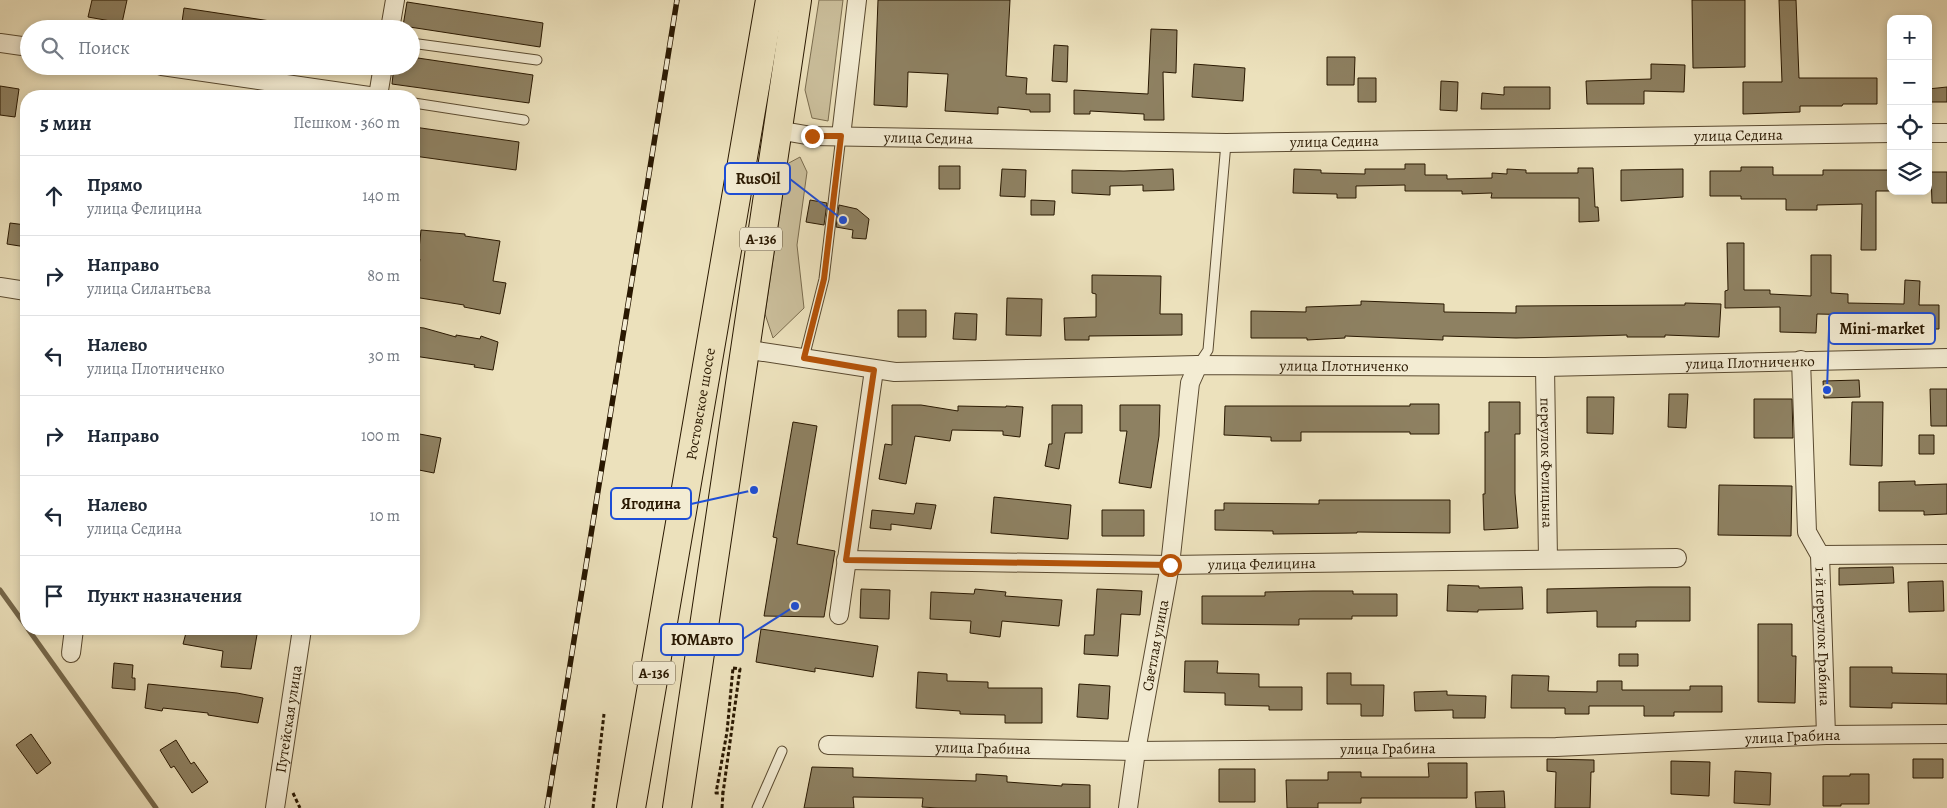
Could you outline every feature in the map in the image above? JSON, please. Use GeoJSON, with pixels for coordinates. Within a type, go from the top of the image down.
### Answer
{"type":"FeatureCollection","features":[{"type":"Feature","properties":{"kind":"highway","name":"Ростовское шоссе"},"geometry":{"type":"LineString","coordinates":[[631,808],[770,0]]}},
{"type":"Feature","properties":{"kind":"highway","name":"А-136"},"geometry":{"type":"LineString","coordinates":[[677,808],[797,0]]}},
{"type":"Feature","properties":{"kind":"highway"},"geometry":{"type":"LineString","coordinates":[[662,626],[678,613],[685,612],[696,619],[703,633]]}},
{"type":"Feature","properties":{"kind":"street"},"geometry":{"type":"LineString","coordinates":[[392,20],[395,0]]}},
{"type":"Feature","properties":{"kind":"street"},"geometry":{"type":"LineString","coordinates":[[841,136],[857,0]]}},
{"type":"Feature","properties":{"kind":"street"},"geometry":{"type":"LineString","coordinates":[[0,43],[20,46]]}},
{"type":"Feature","properties":{"kind":"street"},"geometry":{"type":"LineString","coordinates":[[224,75],[328,90]]}},
{"type":"Feature","properties":{"kind":"street"},"geometry":{"type":"LineString","coordinates":[[379,90],[382,75]]}},
{"type":"Feature","properties":{"kind":"street","name":"улица Седина"},"geometry":{"type":"LineString","coordinates":[[778,130],[812,136],[1226,143],[1887,133]]}},
{"type":"Feature","properties":{"kind":"street"},"geometry":{"type":"LineString","coordinates":[[1932,133],[1947,133]]}},
{"type":"Feature","properties":{"kind":"street"},"geometry":{"type":"LineString","coordinates":[[0,287],[20,290]]}},
{"type":"Feature","properties":{"kind":"street","name":"улица Плотниченко"},"geometry":{"type":"LineString","coordinates":[[744,349],[895,372],[1198,365],[1545,367],[1947,358]]}},
{"type":"Feature","properties":{"kind":"street","name":"1-й переулок Грабина"},"geometry":{"type":"LineString","coordinates":[[1801,360],[1807,532],[1820,555],[1826,735]]}},
{"type":"Feature","properties":{"kind":"street","name":"Светлая улица"},"geometry":{"type":"LineString","coordinates":[[1128,808],[1136,751],[1170,565],[1190,382],[1198,365]]}},
{"type":"Feature","properties":{"kind":"street","name":"переулок Фелицына"},"geometry":{"type":"LineString","coordinates":[[1545,367],[1548,559]]}},
{"type":"Feature","properties":{"kind":"street"},"geometry":{"type":"LineString","coordinates":[[838,615],[874,370]]}},
{"type":"Feature","properties":{"kind":"street"},"geometry":{"type":"LineString","coordinates":[[1820,555],[1947,554]]}},
{"type":"Feature","properties":{"kind":"street","name":"улица Фелицина"},"geometry":{"type":"LineString","coordinates":[[846,560],[1170,565],[1677,558]]}},
{"type":"Feature","properties":{"kind":"street"},"geometry":{"type":"LineString","coordinates":[[71,652],[73,635]]}},
{"type":"Feature","properties":{"kind":"street","name":"Путейская улица"},"geometry":{"type":"LineString","coordinates":[[275,808],[301,635]]}},
{"type":"Feature","properties":{"kind":"street","name":"улица Грабина"},"geometry":{"type":"LineString","coordinates":[[828,745],[1136,751],[1556,747],[1826,735],[1947,734]]}},
{"type":"Feature","properties":{"kind":"lane"},"geometry":{"type":"LineString","coordinates":[[420,44],[537,60]]}},
{"type":"Feature","properties":{"kind":"lane"},"geometry":{"type":"LineString","coordinates":[[420,104],[524,120]]}},
{"type":"Feature","properties":{"kind":"lane"},"geometry":{"type":"LineString","coordinates":[[804,358],[824,279],[841,136]]}},
{"type":"Feature","properties":{"kind":"lane"},"geometry":{"type":"LineString","coordinates":[[1198,365],[1208,350],[1226,143]]}},
{"type":"Feature","properties":{"kind":"lane"},"geometry":{"type":"LineString","coordinates":[[757,808],[782,751]]}},
{"type":"Feature","properties":{"kind":"path"},"geometry":{"type":"LineString","coordinates":[[722,808],[740,669],[733,668],[727,732],[716,793],[723,793]]}},
{"type":"Feature","properties":{"kind":"path"},"geometry":{"type":"LineString","coordinates":[[593,808],[604,714]]}},
{"type":"Feature","properties":{"kind":"shaded area"},"geometry":{"type":"Polygon","coordinates":[[[819,0],[843,0],[828,121],[812,118],[805,90],[819,0]]]}},
{"type":"Feature","properties":{"kind":"shaded area"},"geometry":{"type":"Polygon","coordinates":[[[800,157],[807,172],[797,245],[804,308],[773,338],[765,314],[787,164],[800,157]]]}},
{"type":"Feature","properties":{"kind":"building"},"geometry":{"type":"Polygon","coordinates":[[[92,0],[127,0],[123,20],[105,20],[88,17],[92,0]]]}},
{"type":"Feature","properties":{"kind":"building"},"geometry":{"type":"Polygon","coordinates":[[[878,0],[1010,0],[1006,76],[1027,78],[1026,94],[1050,94],[1050,112],[1030,112],[1030,110],[998,107],[998,114],[945,111],[948,74],[908,72],[907,107],[874,105],[878,0]]]}},
{"type":"Feature","properties":{"kind":"building"},"geometry":{"type":"Polygon","coordinates":[[[1692,0],[1745,0],[1745,67],[1693,68],[1692,0]]]}},
{"type":"Feature","properties":{"kind":"building"},"geometry":{"type":"Polygon","coordinates":[[[1779,0],[1796,0],[1799,78],[1877,78],[1877,104],[1800,106],[1800,112],[1743,114],[1743,82],[1782,82],[1779,0]]]}},
{"type":"Feature","properties":{"kind":"building"},"geometry":{"type":"Polygon","coordinates":[[[407,2],[543,23],[540,47],[420,29],[420,20],[404,20],[407,2]]]}},
{"type":"Feature","properties":{"kind":"building"},"geometry":{"type":"Polygon","coordinates":[[[184,8],[264,20],[182,20],[184,8]]]}},
{"type":"Feature","properties":{"kind":"building"},"geometry":{"type":"Polygon","coordinates":[[[1151,29],[1177,30],[1176,73],[1163,72],[1164,120],[1144,120],[1144,114],[1090,111],[1090,114],[1074,114],[1074,90],[1148,94],[1151,29]]]}},
{"type":"Feature","properties":{"kind":"building"},"geometry":{"type":"Polygon","coordinates":[[[1054,45],[1068,46],[1067,82],[1052,81],[1054,45]]]}},
{"type":"Feature","properties":{"kind":"building"},"geometry":{"type":"Polygon","coordinates":[[[1327,57],[1355,57],[1354,85],[1327,85],[1327,57]]]}},
{"type":"Feature","properties":{"kind":"building"},"geometry":{"type":"Polygon","coordinates":[[[420,58],[533,75],[529,103],[392,84],[393,75],[420,75],[420,58]]]}},
{"type":"Feature","properties":{"kind":"building"},"geometry":{"type":"Polygon","coordinates":[[[1194,64],[1245,68],[1243,101],[1192,97],[1194,64]]]}},
{"type":"Feature","properties":{"kind":"building"},"geometry":{"type":"Polygon","coordinates":[[[1651,64],[1685,65],[1684,92],[1644,91],[1644,104],[1587,104],[1586,81],[1651,79],[1651,64]]]}},
{"type":"Feature","properties":{"kind":"building"},"geometry":{"type":"Polygon","coordinates":[[[1358,78],[1376,78],[1376,102],[1358,102],[1358,78]]]}},
{"type":"Feature","properties":{"kind":"building"},"geometry":{"type":"Polygon","coordinates":[[[1441,81],[1458,82],[1457,111],[1440,110],[1441,81]]]}},
{"type":"Feature","properties":{"kind":"building"},"geometry":{"type":"Polygon","coordinates":[[[0,86],[19,89],[15,117],[0,115],[0,86]]]}},
{"type":"Feature","properties":{"kind":"building"},"geometry":{"type":"Polygon","coordinates":[[[1504,87],[1550,87],[1550,109],[1481,109],[1482,93],[1504,95],[1504,87]]]}},
{"type":"Feature","properties":{"kind":"building"},"geometry":{"type":"Polygon","coordinates":[[[1947,87],[1947,102],[1932,102],[1932,89],[1947,87]]]}},
{"type":"Feature","properties":{"kind":"building"},"geometry":{"type":"Polygon","coordinates":[[[420,128],[519,142],[516,170],[420,157],[420,128]]]}},
{"type":"Feature","properties":{"kind":"building"},"geometry":{"type":"Polygon","coordinates":[[[1405,164],[1425,164],[1425,175],[1447,175],[1447,179],[1492,178],[1492,173],[1507,174],[1507,169],[1526,170],[1526,173],[1578,173],[1578,168],[1593,168],[1595,207],[1598,207],[1599,221],[1579,222],[1579,198],[1491,198],[1492,193],[1462,194],[1462,191],[1405,191],[1405,185],[1356,186],[1356,198],[1337,198],[1337,194],[1293,193],[1294,169],[1321,170],[1321,173],[1365,174],[1365,169],[1405,169],[1405,164]]]}},
{"type":"Feature","properties":{"kind":"building"},"geometry":{"type":"Polygon","coordinates":[[[939,166],[960,166],[960,189],[939,189],[939,166]]]}},
{"type":"Feature","properties":{"kind":"building"},"geometry":{"type":"Polygon","coordinates":[[[1741,167],[1773,167],[1773,175],[1823,175],[1823,170],[1887,170],[1887,191],[1876,191],[1876,250],[1861,250],[1862,204],[1817,205],[1817,210],[1786,210],[1786,199],[1741,199],[1741,196],[1710,196],[1710,171],[1741,171],[1741,167]]]}},
{"type":"Feature","properties":{"kind":"building"},"geometry":{"type":"Polygon","coordinates":[[[1002,169],[1026,170],[1025,197],[1000,196],[1002,169]]]}},
{"type":"Feature","properties":{"kind":"building"},"geometry":{"type":"Polygon","coordinates":[[[1173,169],[1174,190],[1143,191],[1143,185],[1110,186],[1110,195],[1072,193],[1072,170],[1124,171],[1173,169]]]}},
{"type":"Feature","properties":{"kind":"building"},"geometry":{"type":"Polygon","coordinates":[[[1683,169],[1683,197],[1621,201],[1621,170],[1683,169]]]}},
{"type":"Feature","properties":{"kind":"building"},"geometry":{"type":"Polygon","coordinates":[[[1932,172],[1947,172],[1947,203],[1932,203],[1932,172]]]}},
{"type":"Feature","properties":{"kind":"building"},"geometry":{"type":"Polygon","coordinates":[[[810,200],[827,203],[824,225],[806,222],[810,200]]]}},
{"type":"Feature","properties":{"kind":"building"},"geometry":{"type":"Polygon","coordinates":[[[1031,200],[1055,201],[1054,215],[1031,215],[1031,200]]]}},
{"type":"Feature","properties":{"kind":"building"},"geometry":{"type":"Polygon","coordinates":[[[839,205],[857,209],[869,219],[866,239],[852,238],[853,230],[836,227],[839,205]]]}},
{"type":"Feature","properties":{"kind":"building"},"geometry":{"type":"Polygon","coordinates":[[[10,223],[20,224],[20,246],[7,244],[10,223]]]}},
{"type":"Feature","properties":{"kind":"building"},"geometry":{"type":"Polygon","coordinates":[[[421,230],[465,234],[465,236],[500,241],[493,281],[506,283],[500,314],[464,307],[464,305],[420,298],[421,230]]]}},
{"type":"Feature","properties":{"kind":"building"},"geometry":{"type":"Polygon","coordinates":[[[1727,243],[1744,243],[1744,290],[1770,290],[1770,294],[1811,296],[1811,255],[1831,255],[1831,293],[1848,294],[1848,303],[1904,304],[1905,280],[1920,281],[1919,305],[1939,305],[1939,329],[1865,329],[1865,315],[1817,314],[1816,333],[1780,332],[1780,307],[1725,308],[1725,291],[1728,290],[1727,243]]]}},
{"type":"Feature","properties":{"kind":"building"},"geometry":{"type":"Polygon","coordinates":[[[1092,275],[1161,276],[1160,314],[1182,314],[1182,335],[1089,336],[1089,340],[1065,340],[1064,318],[1096,317],[1096,294],[1092,293],[1092,275]]]}},
{"type":"Feature","properties":{"kind":"building"},"geometry":{"type":"Polygon","coordinates":[[[1007,298],[1042,299],[1041,336],[1006,335],[1007,298]]]}},
{"type":"Feature","properties":{"kind":"building"},"geometry":{"type":"Polygon","coordinates":[[[1361,301],[1444,304],[1444,312],[1516,313],[1516,306],[1721,304],[1719,337],[1665,335],[1665,337],[1627,337],[1627,335],[1516,338],[1443,336],[1443,340],[1345,336],[1345,338],[1307,340],[1307,338],[1251,338],[1251,311],[1306,312],[1306,307],[1361,305],[1361,301]]]}},
{"type":"Feature","properties":{"kind":"building"},"geometry":{"type":"Polygon","coordinates":[[[898,310],[926,310],[926,337],[898,337],[898,310]]]}},
{"type":"Feature","properties":{"kind":"building"},"geometry":{"type":"Polygon","coordinates":[[[955,313],[977,314],[976,340],[953,339],[955,313]]]}},
{"type":"Feature","properties":{"kind":"building"},"geometry":{"type":"Polygon","coordinates":[[[420,328],[456,337],[456,335],[480,339],[481,336],[498,342],[493,370],[474,367],[475,365],[420,357],[420,328]]]}},
{"type":"Feature","properties":{"kind":"building"},"geometry":{"type":"Polygon","coordinates":[[[1859,380],[1860,397],[1824,398],[1823,381],[1859,380]]]}},
{"type":"Feature","properties":{"kind":"building"},"geometry":{"type":"Polygon","coordinates":[[[1930,389],[1947,389],[1947,426],[1931,426],[1930,389]]]}},
{"type":"Feature","properties":{"kind":"building"},"geometry":{"type":"Polygon","coordinates":[[[1669,394],[1688,394],[1686,428],[1668,427],[1669,394]]]}},
{"type":"Feature","properties":{"kind":"building"},"geometry":{"type":"Polygon","coordinates":[[[1587,397],[1614,397],[1613,434],[1587,433],[1587,397]]]}},
{"type":"Feature","properties":{"kind":"building"},"geometry":{"type":"Polygon","coordinates":[[[1754,399],[1792,399],[1793,438],[1754,438],[1754,399]]]}},
{"type":"Feature","properties":{"kind":"building"},"geometry":{"type":"Polygon","coordinates":[[[1489,402],[1520,402],[1520,434],[1515,434],[1515,493],[1518,528],[1484,530],[1485,432],[1489,432],[1489,402]]]}},
{"type":"Feature","properties":{"kind":"building"},"geometry":{"type":"Polygon","coordinates":[[[1852,402],[1883,402],[1882,466],[1850,465],[1852,402]]]}},
{"type":"Feature","properties":{"kind":"building"},"geometry":{"type":"Polygon","coordinates":[[[1410,404],[1439,404],[1439,434],[1410,434],[1410,432],[1301,432],[1301,441],[1271,441],[1271,437],[1224,435],[1225,406],[1410,406],[1410,404]]]}},
{"type":"Feature","properties":{"kind":"building"},"geometry":{"type":"Polygon","coordinates":[[[892,405],[921,405],[958,411],[958,406],[1023,407],[1020,437],[1003,435],[1003,431],[952,430],[950,441],[915,436],[906,484],[879,479],[885,444],[892,445],[892,405]]]}},
{"type":"Feature","properties":{"kind":"building"},"geometry":{"type":"Polygon","coordinates":[[[1052,405],[1082,405],[1082,433],[1065,433],[1059,469],[1045,466],[1049,444],[1052,444],[1052,405]]]}},
{"type":"Feature","properties":{"kind":"building"},"geometry":{"type":"Polygon","coordinates":[[[1120,405],[1160,405],[1159,436],[1151,488],[1119,483],[1127,431],[1120,431],[1120,405]]]}},
{"type":"Feature","properties":{"kind":"building"},"geometry":{"type":"Polygon","coordinates":[[[793,422],[817,426],[797,544],[835,551],[824,617],[764,616],[777,538],[773,537],[793,422]]]}},
{"type":"Feature","properties":{"kind":"building"},"geometry":{"type":"Polygon","coordinates":[[[420,434],[441,438],[434,473],[420,470],[420,434]]]}},
{"type":"Feature","properties":{"kind":"building"},"geometry":{"type":"Polygon","coordinates":[[[1919,435],[1934,435],[1934,454],[1919,454],[1919,435]]]}},
{"type":"Feature","properties":{"kind":"building"},"geometry":{"type":"Polygon","coordinates":[[[1915,481],[1915,485],[1947,484],[1947,514],[1924,515],[1924,511],[1879,511],[1879,482],[1915,481]]]}},
{"type":"Feature","properties":{"kind":"building"},"geometry":{"type":"Polygon","coordinates":[[[1719,485],[1792,486],[1791,536],[1718,535],[1719,485]]]}},
{"type":"Feature","properties":{"kind":"building"},"geometry":{"type":"Polygon","coordinates":[[[994,497],[1071,505],[1068,539],[991,533],[994,497]]]}},
{"type":"Feature","properties":{"kind":"building"},"geometry":{"type":"Polygon","coordinates":[[[1319,500],[1450,500],[1450,533],[1357,532],[1273,534],[1273,531],[1215,530],[1215,510],[1224,510],[1224,503],[1319,504],[1319,500]]]}},
{"type":"Feature","properties":{"kind":"building"},"geometry":{"type":"Polygon","coordinates":[[[916,503],[936,505],[931,529],[891,524],[891,530],[870,528],[872,510],[914,514],[916,503]]]}},
{"type":"Feature","properties":{"kind":"building"},"geometry":{"type":"Polygon","coordinates":[[[1102,510],[1144,510],[1144,536],[1102,536],[1102,510]]]}},
{"type":"Feature","properties":{"kind":"building"},"geometry":{"type":"Polygon","coordinates":[[[1893,567],[1894,583],[1839,585],[1839,568],[1893,567]]]}},
{"type":"Feature","properties":{"kind":"building"},"geometry":{"type":"Polygon","coordinates":[[[1943,581],[1944,611],[1909,612],[1908,582],[1943,581]]]}},
{"type":"Feature","properties":{"kind":"building"},"geometry":{"type":"Polygon","coordinates":[[[1448,585],[1479,586],[1479,588],[1522,587],[1523,609],[1478,610],[1478,612],[1447,611],[1448,585]]]}},
{"type":"Feature","properties":{"kind":"building"},"geometry":{"type":"Polygon","coordinates":[[[1690,587],[1690,621],[1636,621],[1636,627],[1597,627],[1597,611],[1547,613],[1547,589],[1690,587]]]}},
{"type":"Feature","properties":{"kind":"building"},"geometry":{"type":"Polygon","coordinates":[[[861,589],[890,590],[889,619],[860,618],[861,589]]]}},
{"type":"Feature","properties":{"kind":"building"},"geometry":{"type":"Polygon","coordinates":[[[975,589],[1006,592],[1005,596],[1062,600],[1059,626],[1002,621],[1000,637],[970,633],[971,621],[930,619],[931,592],[974,594],[975,589]]]}},
{"type":"Feature","properties":{"kind":"building"},"geometry":{"type":"Polygon","coordinates":[[[1097,589],[1142,591],[1140,615],[1121,614],[1118,656],[1084,654],[1085,635],[1094,635],[1097,589]]]}},
{"type":"Feature","properties":{"kind":"building"},"geometry":{"type":"Polygon","coordinates":[[[1353,591],[1353,594],[1397,594],[1397,616],[1352,616],[1352,619],[1299,619],[1299,625],[1202,624],[1202,596],[1265,596],[1265,592],[1353,591]]]}},
{"type":"Feature","properties":{"kind":"building"},"geometry":{"type":"Polygon","coordinates":[[[1758,624],[1792,624],[1792,656],[1796,656],[1795,703],[1758,702],[1758,624]]]}},
{"type":"Feature","properties":{"kind":"building"},"geometry":{"type":"Polygon","coordinates":[[[761,629],[878,646],[873,677],[815,668],[815,672],[756,662],[761,629]]]}},
{"type":"Feature","properties":{"kind":"building"},"geometry":{"type":"Polygon","coordinates":[[[185,635],[257,635],[251,669],[221,667],[223,651],[183,644],[185,635]]]}},
{"type":"Feature","properties":{"kind":"building"},"geometry":{"type":"Polygon","coordinates":[[[1619,654],[1638,654],[1638,666],[1619,666],[1619,654]]]}},
{"type":"Feature","properties":{"kind":"building"},"geometry":{"type":"Polygon","coordinates":[[[1185,661],[1218,661],[1217,673],[1259,674],[1259,687],[1302,687],[1302,710],[1269,710],[1269,706],[1225,705],[1225,693],[1184,692],[1185,661]]]}},
{"type":"Feature","properties":{"kind":"building"},"geometry":{"type":"Polygon","coordinates":[[[114,663],[133,665],[132,678],[135,678],[135,690],[112,688],[114,663]]]}},
{"type":"Feature","properties":{"kind":"building"},"geometry":{"type":"Polygon","coordinates":[[[1850,667],[1892,667],[1892,673],[1947,674],[1947,704],[1892,703],[1892,708],[1850,707],[1850,667]]]}},
{"type":"Feature","properties":{"kind":"building"},"geometry":{"type":"Polygon","coordinates":[[[918,672],[947,674],[947,681],[988,682],[988,688],[1042,688],[1042,723],[1005,723],[1005,715],[960,714],[960,711],[916,708],[918,672]]]}},
{"type":"Feature","properties":{"kind":"building"},"geometry":{"type":"Polygon","coordinates":[[[1327,673],[1351,673],[1351,685],[1384,685],[1383,716],[1361,716],[1361,704],[1327,704],[1327,673]]]}},
{"type":"Feature","properties":{"kind":"building"},"geometry":{"type":"Polygon","coordinates":[[[1512,675],[1549,676],[1548,691],[1597,692],[1597,681],[1622,681],[1622,690],[1690,690],[1690,686],[1722,686],[1722,712],[1674,712],[1674,716],[1644,716],[1644,706],[1589,706],[1589,714],[1565,714],[1565,708],[1511,708],[1512,675]]]}},
{"type":"Feature","properties":{"kind":"building"},"geometry":{"type":"Polygon","coordinates":[[[148,684],[237,693],[263,698],[258,723],[208,715],[208,713],[163,708],[162,711],[145,708],[148,684]]]}},
{"type":"Feature","properties":{"kind":"building"},"geometry":{"type":"Polygon","coordinates":[[[1079,684],[1110,686],[1108,719],[1077,717],[1079,684]]]}},
{"type":"Feature","properties":{"kind":"building"},"geometry":{"type":"Polygon","coordinates":[[[1447,691],[1447,695],[1486,696],[1485,718],[1453,718],[1453,710],[1415,711],[1414,692],[1447,691]]]}},
{"type":"Feature","properties":{"kind":"building"},"geometry":{"type":"Polygon","coordinates":[[[31,734],[51,763],[37,774],[16,745],[31,734]]]}},
{"type":"Feature","properties":{"kind":"building"},"geometry":{"type":"Polygon","coordinates":[[[176,740],[191,764],[194,762],[208,782],[192,793],[174,766],[171,768],[160,750],[176,740]]]}},
{"type":"Feature","properties":{"kind":"building"},"geometry":{"type":"Polygon","coordinates":[[[1547,759],[1594,760],[1594,772],[1591,772],[1590,808],[1555,808],[1556,772],[1547,771],[1547,759]]]}},
{"type":"Feature","properties":{"kind":"building"},"geometry":{"type":"Polygon","coordinates":[[[1913,759],[1943,759],[1943,778],[1913,778],[1913,759]]]}},
{"type":"Feature","properties":{"kind":"building"},"geometry":{"type":"Polygon","coordinates":[[[1671,761],[1710,762],[1709,796],[1671,794],[1671,761]]]}},
{"type":"Feature","properties":{"kind":"building"},"geometry":{"type":"Polygon","coordinates":[[[1428,763],[1467,763],[1467,798],[1361,798],[1361,803],[1318,803],[1318,808],[1287,808],[1286,780],[1328,780],[1328,772],[1361,772],[1361,777],[1429,777],[1428,763]]]}},
{"type":"Feature","properties":{"kind":"building"},"geometry":{"type":"Polygon","coordinates":[[[812,767],[853,768],[853,777],[976,781],[976,774],[1007,776],[1007,782],[1062,786],[1062,784],[1090,785],[1090,808],[938,808],[922,807],[923,798],[853,797],[854,808],[804,808],[812,767]]]}},
{"type":"Feature","properties":{"kind":"building"},"geometry":{"type":"Polygon","coordinates":[[[1219,769],[1255,769],[1255,802],[1219,802],[1219,769]]]}},
{"type":"Feature","properties":{"kind":"building"},"geometry":{"type":"Polygon","coordinates":[[[1735,771],[1771,773],[1770,805],[1734,803],[1735,771]]]}},
{"type":"Feature","properties":{"kind":"building"},"geometry":{"type":"Polygon","coordinates":[[[1850,774],[1869,774],[1869,804],[1823,806],[1823,776],[1850,776],[1850,774]]]}},
{"type":"Feature","properties":{"kind":"building"},"geometry":{"type":"Polygon","coordinates":[[[1504,791],[1505,808],[1476,808],[1475,792],[1504,791]]]}},
{"type":"Feature","properties":{"kind":"waterway"},"geometry":{"type":"LineString","coordinates":[[0,590],[20,618]]}},
{"type":"Feature","properties":{"kind":"waterway"},"geometry":{"type":"LineString","coordinates":[[32,635],[156,808]]}},
{"type":"Feature","properties":{"kind":"railway"},"geometry":{"type":"LineString","coordinates":[[547,808],[677,0]]}},
{"type":"Feature","properties":{"kind":"place","name":"RusOil"},"geometry":{"type":"Point","coordinates":[843,220]}},
{"type":"Feature","properties":{"kind":"place","name":"Mini-market"},"geometry":{"type":"Point","coordinates":[1827,390]}},
{"type":"Feature","properties":{"kind":"place","name":"Ягодина"},"geometry":{"type":"Point","coordinates":[754,490]}},
{"type":"Feature","properties":{"kind":"place","name":"ЮМАвто"},"geometry":{"type":"Point","coordinates":[795,606]}},
{"type":"Feature","properties":{"kind":"route"},"geometry":{"type":"LineString","coordinates":[[812,136],[841,136],[824,279],[804,358],[874,370],[846,560],[1170,565]]}}]}
